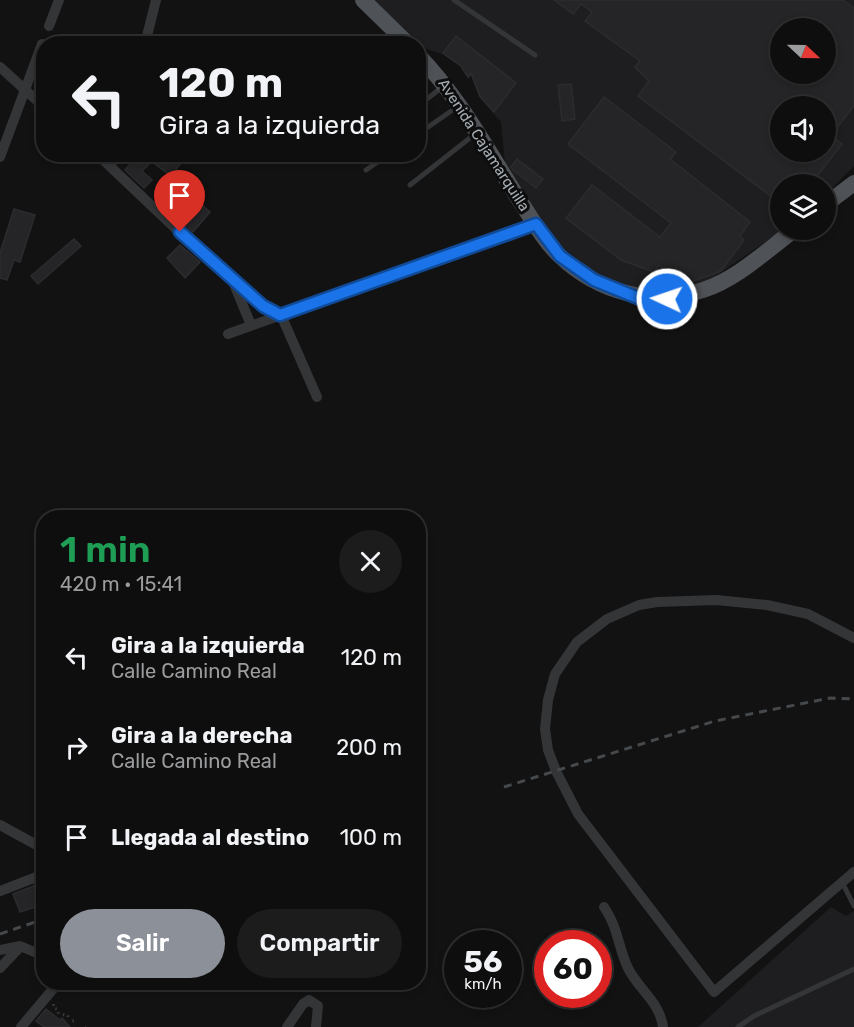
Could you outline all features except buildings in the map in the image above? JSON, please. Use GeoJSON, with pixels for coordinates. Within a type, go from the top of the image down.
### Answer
{"type":"FeatureCollection","features":[{"type":"Feature","properties":{"kind":"main road"},"geometry":{"type":"LineString","coordinates":[[363,0],[401,36]]}},
{"type":"Feature","properties":{"kind":"main road","name":"Avenida Cajamarquilla"},"geometry":{"type":"LineString","coordinates":[[426,64],[445,85],[536,224],[560,256],[594,280],[638,298],[667,299],[705,290],[737,274],[781,240]]}},
{"type":"Feature","properties":{"kind":"main road"},"geometry":{"type":"LineString","coordinates":[[836,197],[854,183]]}},
{"type":"Feature","properties":{"kind":"street"},"geometry":{"type":"LineString","coordinates":[[49,26],[59,0]]}},
{"type":"Feature","properties":{"kind":"street"},"geometry":{"type":"LineString","coordinates":[[147,36],[156,0]]}},
{"type":"Feature","properties":{"kind":"street"},"geometry":{"type":"LineString","coordinates":[[0,157],[36,59]]}},
{"type":"Feature","properties":{"kind":"street"},"geometry":{"type":"LineString","coordinates":[[0,67],[36,100]]}},
{"type":"Feature","properties":{"kind":"street"},"geometry":{"type":"LineString","coordinates":[[106,162],[233,281],[263,306],[280,315],[316,397]]}},
{"type":"Feature","properties":{"kind":"street"},"geometry":{"type":"LineString","coordinates":[[111,167],[112,162]]}},
{"type":"Feature","properties":{"kind":"street"},"geometry":{"type":"LineString","coordinates":[[228,334],[536,224]]}},
{"type":"Feature","properties":{"kind":"street"},"geometry":{"type":"LineString","coordinates":[[233,281],[251,325]]}},
{"type":"Feature","properties":{"kind":"street"},"geometry":{"type":"LineString","coordinates":[[854,638],[808,614],[767,605],[695,600],[639,605],[607,618],[570,649],[552,682],[546,719],[546,739],[551,761],[578,814],[714,992],[854,872]]}},
{"type":"Feature","properties":{"kind":"street"},"geometry":{"type":"LineString","coordinates":[[0,825],[36,845]]}},
{"type":"Feature","properties":{"kind":"street"},"geometry":{"type":"LineString","coordinates":[[0,891],[36,877]]}},
{"type":"Feature","properties":{"kind":"street"},"geometry":{"type":"LineString","coordinates":[[604,907],[614,921],[628,969],[659,1010],[663,1027]]}},
{"type":"Feature","properties":{"kind":"street"},"geometry":{"type":"LineString","coordinates":[[0,968],[20,946]]}},
{"type":"Feature","properties":{"kind":"street"},"geometry":{"type":"LineString","coordinates":[[0,950],[20,946],[36,953]]}},
{"type":"Feature","properties":{"kind":"street"},"geometry":{"type":"LineString","coordinates":[[21,1027],[52,990]]}},
{"type":"Feature","properties":{"kind":"street"},"geometry":{"type":"LineString","coordinates":[[287,1027],[303,1004],[309,1000],[318,1006],[316,1027]]}},
{"type":"Feature","properties":{"kind":"lane"},"geometry":{"type":"LineString","coordinates":[[454,0],[535,55]]}},
{"type":"Feature","properties":{"kind":"lane"},"geometry":{"type":"LineString","coordinates":[[389,36],[395,30]]}},
{"type":"Feature","properties":{"kind":"lane"},"geometry":{"type":"LineString","coordinates":[[426,100],[445,85]]}},
{"type":"Feature","properties":{"kind":"lane"},"geometry":{"type":"LineString","coordinates":[[426,128],[458,106]]}},
{"type":"Feature","properties":{"kind":"lane"},"geometry":{"type":"LineString","coordinates":[[411,185],[476,133]]}},
{"type":"Feature","properties":{"kind":"lane"},"geometry":{"type":"LineString","coordinates":[[366,170],[377,162]]}},
{"type":"Feature","properties":{"kind":"lane"},"geometry":{"type":"LineString","coordinates":[[842,882],[854,906]]}},
{"type":"Feature","properties":{"kind":"lane"},"geometry":{"type":"LineString","coordinates":[[738,1027],[754,1016],[854,969]]}},
{"type":"Feature","properties":{"kind":"path"},"geometry":{"type":"LineString","coordinates":[[46,998],[50,1000],[49,1005],[57,1005],[55,1013],[64,1013],[63,1017],[69,1016],[74,1020],[74,1027]]}},
{"type":"Feature","properties":{"kind":"shaded area"},"geometry":{"type":"Polygon","coordinates":[[[373,0],[854,0],[854,166],[836,184],[836,174],[770,174],[770,239],[707,282],[655,293],[602,278],[552,239],[505,164],[501,122],[479,97],[471,76],[468,79],[460,66],[442,54],[426,49],[426,36],[412,36],[373,0]]]}},
{"type":"Feature","properties":{"kind":"shaded area"},"geometry":{"type":"Polygon","coordinates":[[[831,907],[846,916],[854,911],[854,1027],[698,1027],[831,907]]]}},
{"type":"Feature","properties":{"kind":"railway"},"geometry":{"type":"LineString","coordinates":[[504,787],[715,721],[830,698],[854,699]]}},
{"type":"Feature","properties":{"kind":"railway"},"geometry":{"type":"LineString","coordinates":[[0,934],[36,922]]}},
{"type":"Feature","properties":{"kind":"route"},"geometry":{"type":"LineString","coordinates":[[180,232],[214,265],[263,306],[280,315],[536,224],[560,256],[594,280],[638,298],[667,299]]}}]}
